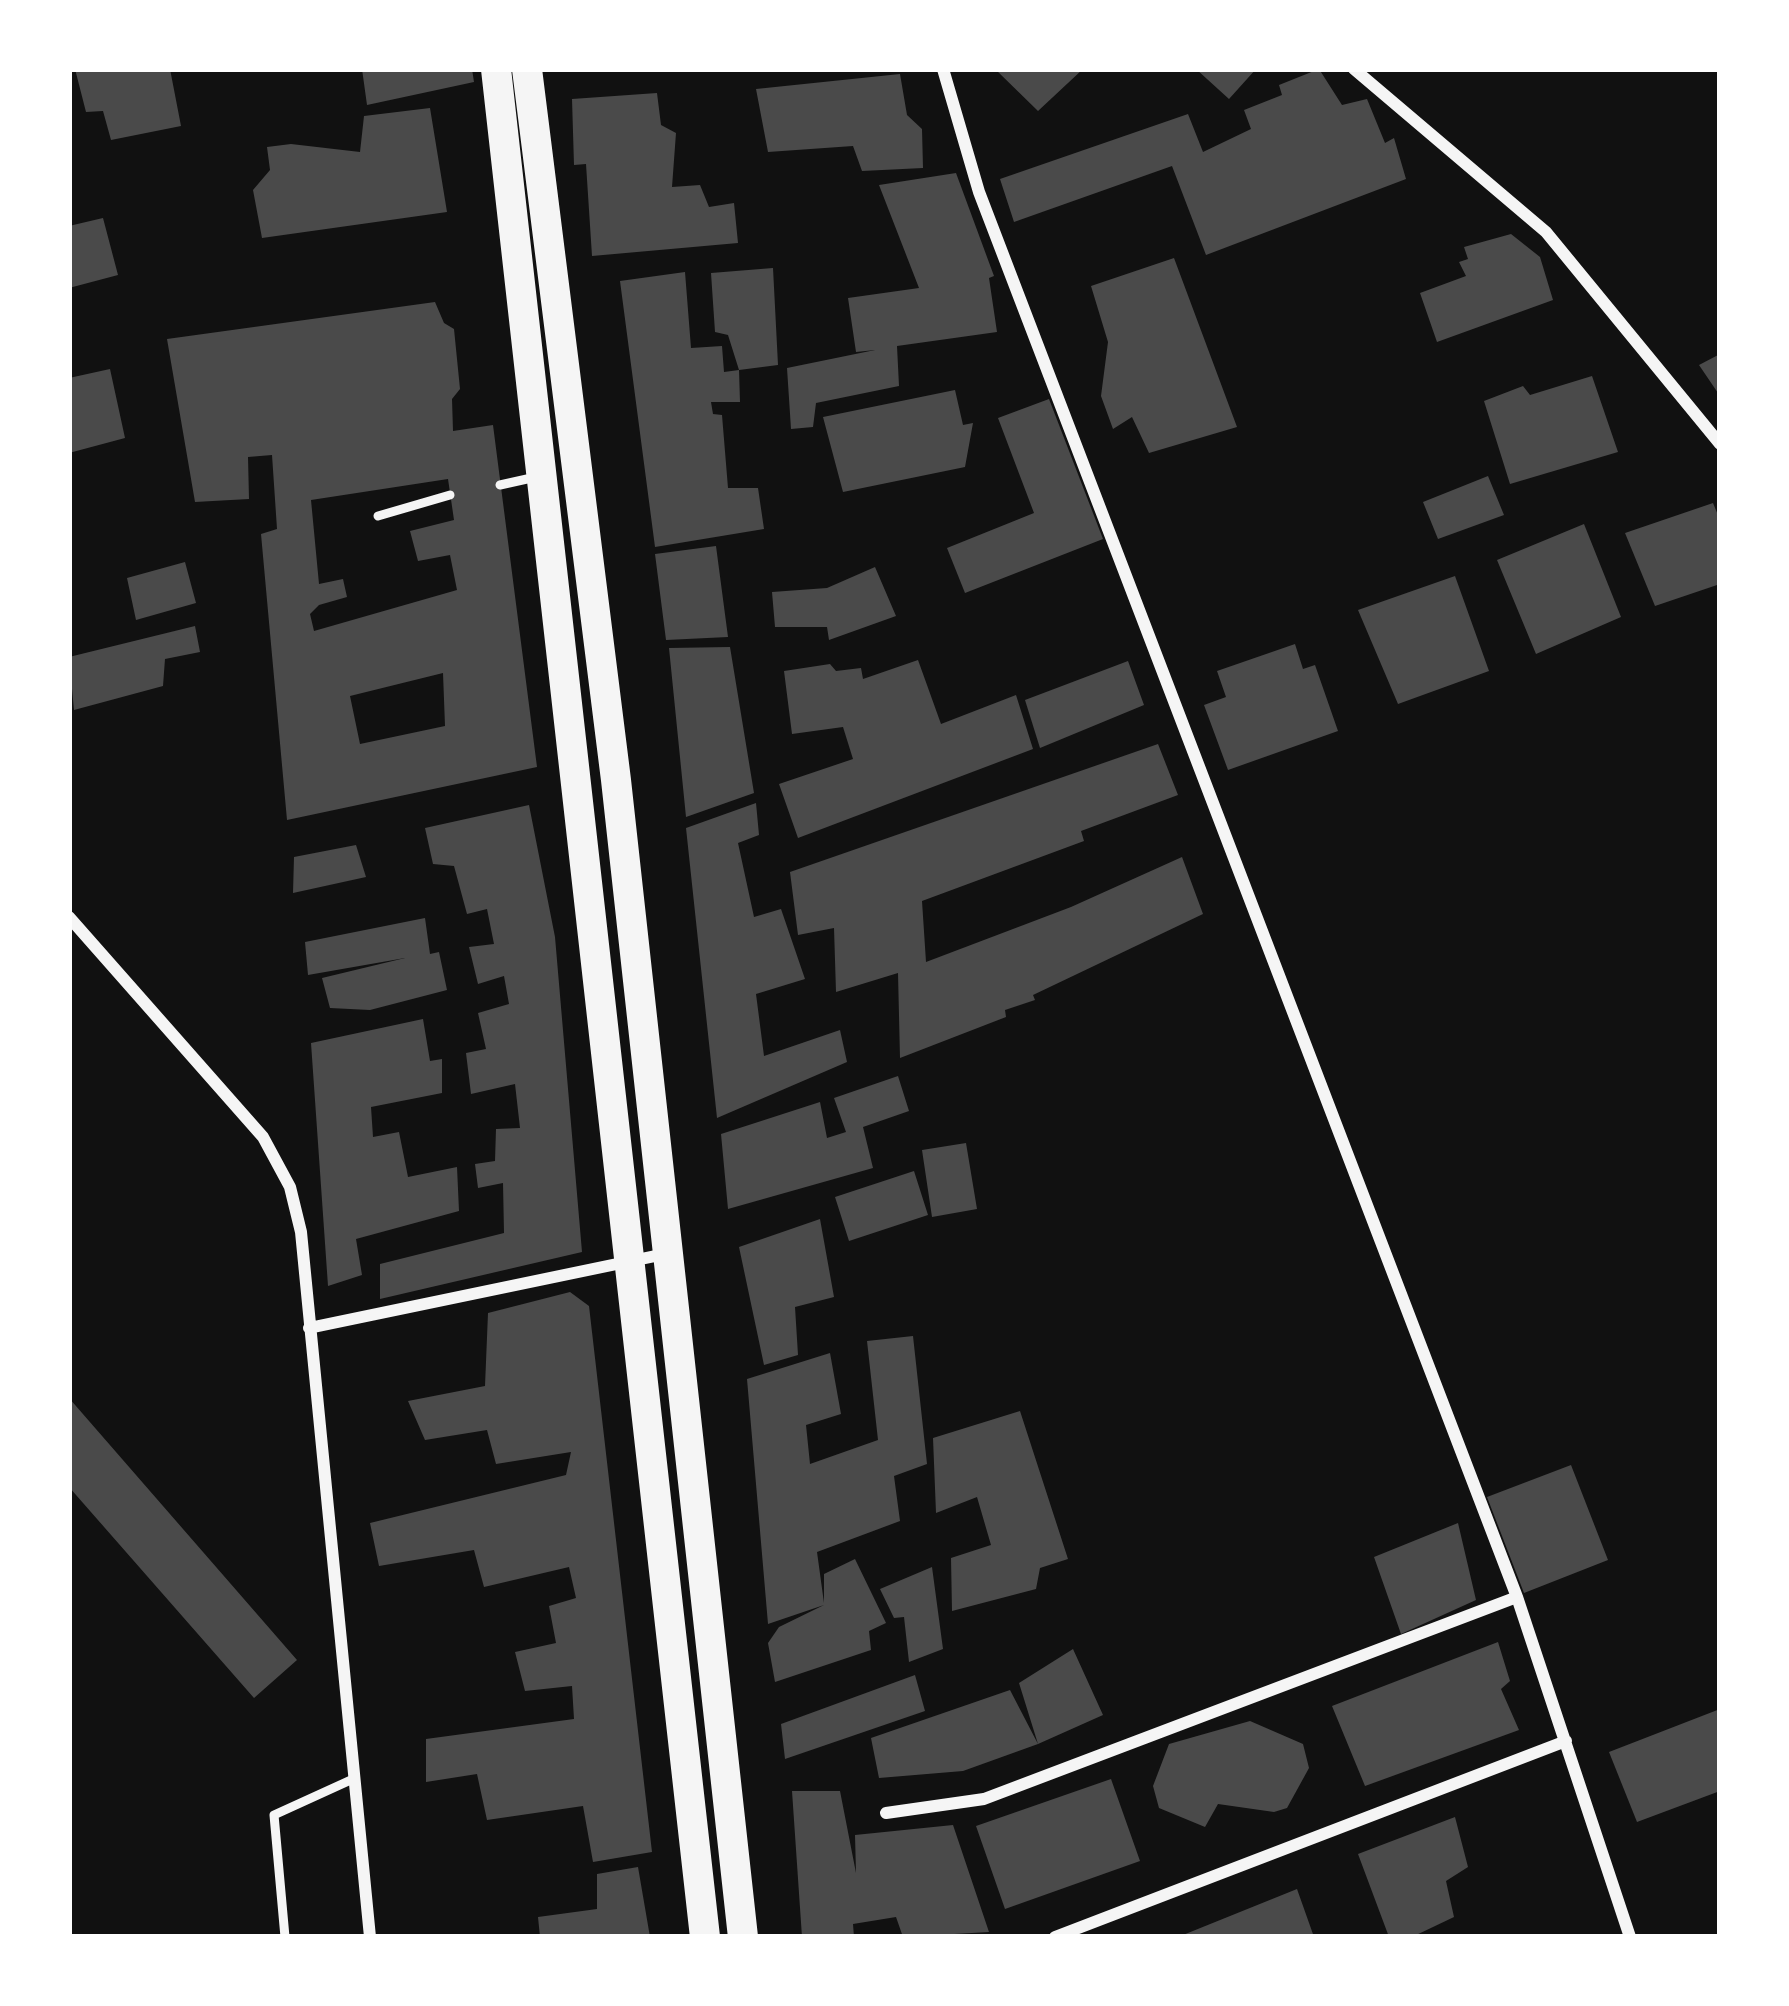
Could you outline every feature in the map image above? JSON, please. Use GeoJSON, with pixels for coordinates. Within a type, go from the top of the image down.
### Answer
{"type":"FeatureCollection","features":[{"type":"Feature","properties":{"kind":"main road"},"geometry":{"type":"LineString","coordinates":[[496,69],[705,1937]]}},
{"type":"Feature","properties":{"kind":"main road"},"geometry":{"type":"LineString","coordinates":[[527,69],[616,780],[743,1937]]}},
{"type":"Feature","properties":{"kind":"street"},"geometry":{"type":"LineString","coordinates":[[943,69],[994,232],[1517,1597],[1630,1937]]}},
{"type":"Feature","properties":{"kind":"street"},"geometry":{"type":"LineString","coordinates":[[1354,69],[1546,232],[1720,445]]}},
{"type":"Feature","properties":{"kind":"street"},"geometry":{"type":"LineString","coordinates":[[1370,69],[1370,84]]}},
{"type":"Feature","properties":{"kind":"street"},"geometry":{"type":"LineString","coordinates":[[69,917],[263,1137],[290,1187],[301,1232],[370,1937]]}},
{"type":"Feature","properties":{"kind":"street"},"geometry":{"type":"LineString","coordinates":[[309,1328],[666,1254]]}},
{"type":"Feature","properties":{"kind":"street"},"geometry":{"type":"LineString","coordinates":[[886,1813],[984,1799],[1517,1597]]}},
{"type":"Feature","properties":{"kind":"street"},"geometry":{"type":"LineString","coordinates":[[1055,1937],[1566,1742]]}},
{"type":"Feature","properties":{"kind":"lane"},"geometry":{"type":"LineString","coordinates":[[500,484],[541,476]]}},
{"type":"Feature","properties":{"kind":"lane"},"geometry":{"type":"LineString","coordinates":[[378,515],[450,495]]}},
{"type":"Feature","properties":{"kind":"lane"},"geometry":{"type":"LineString","coordinates":[[285,1937],[274,1815],[353,1779]]}},
{"type":"Feature","properties":{"kind":"building"},"geometry":{"type":"Polygon","coordinates":[[[75,69],[170,69],[181,126],[111,140],[103,111],[86,112],[75,69]]]}},
{"type":"Feature","properties":{"kind":"building"},"geometry":{"type":"Polygon","coordinates":[[[362,69],[472,69],[474,82],[367,105],[362,69]]]}},
{"type":"Feature","properties":{"kind":"building"},"geometry":{"type":"Polygon","coordinates":[[[995,69],[1083,69],[1038,111],[995,69]]]}},
{"type":"Feature","properties":{"kind":"building"},"geometry":{"type":"Polygon","coordinates":[[[1196,69],[1256,69],[1229,99],[1196,69]]]}},
{"type":"Feature","properties":{"kind":"building"},"geometry":{"type":"Polygon","coordinates":[[[1319,69],[1342,105],[1367,99],[1385,143],[1394,138],[1406,179],[1206,255],[1172,166],[1014,222],[1000,179],[1188,114],[1203,152],[1251,129],[1244,110],[1282,95],[1279,85],[1319,69]]]}},
{"type":"Feature","properties":{"kind":"building"},"geometry":{"type":"Polygon","coordinates":[[[900,74],[907,115],[922,129],[923,168],[862,171],[853,146],[768,152],[756,89],[900,74]]]}},
{"type":"Feature","properties":{"kind":"building"},"geometry":{"type":"Polygon","coordinates":[[[657,93],[661,125],[676,133],[672,187],[700,185],[709,207],[734,203],[738,243],[592,256],[586,164],[574,165],[572,99],[657,93]]]}},
{"type":"Feature","properties":{"kind":"building"},"geometry":{"type":"Polygon","coordinates":[[[430,108],[447,212],[262,238],[253,190],[270,170],[267,147],[291,144],[360,152],[364,116],[430,108]]]}},
{"type":"Feature","properties":{"kind":"building"},"geometry":{"type":"Polygon","coordinates":[[[956,173],[994,276],[989,278],[997,332],[897,346],[899,386],[816,403],[813,427],[791,429],[787,368],[875,350],[856,352],[848,298],[919,288],[879,185],[956,173]]]}},
{"type":"Feature","properties":{"kind":"building"},"geometry":{"type":"Polygon","coordinates":[[[103,218],[118,275],[69,288],[69,226],[103,218]]]}},
{"type":"Feature","properties":{"kind":"building"},"geometry":{"type":"Polygon","coordinates":[[[1511,234],[1540,257],[1553,300],[1437,342],[1420,293],[1466,276],[1459,262],[1468,259],[1464,247],[1511,234]]]}},
{"type":"Feature","properties":{"kind":"building"},"geometry":{"type":"Polygon","coordinates":[[[1174,258],[1237,427],[1149,453],[1132,417],[1113,429],[1101,396],[1108,342],[1091,286],[1174,258]]]}},
{"type":"Feature","properties":{"kind":"building"},"geometry":{"type":"Polygon","coordinates":[[[773,268],[778,365],[739,370],[728,335],[715,332],[711,273],[773,268]]]}},
{"type":"Feature","properties":{"kind":"building"},"geometry":{"type":"Polygon","coordinates":[[[685,272],[691,348],[722,346],[724,372],[739,370],[740,402],[711,402],[713,414],[722,415],[728,488],[758,488],[764,529],[655,547],[620,281],[685,272]]]}},
{"type":"Feature","properties":{"kind":"building"},"geometry":{"type":"Polygon","coordinates":[[[435,302],[444,323],[454,329],[460,389],[452,399],[453,431],[493,425],[537,767],[287,820],[261,534],[277,529],[272,455],[248,457],[249,499],[195,502],[167,339],[435,302]],[[448,479],[311,500],[319,584],[343,579],[347,597],[319,605],[310,614],[314,631],[457,590],[450,555],[418,561],[410,531],[454,520],[448,479]],[[443,673],[350,696],[360,744],[445,726],[443,673]]]}},
{"type":"Feature","properties":{"kind":"building"},"geometry":{"type":"Polygon","coordinates":[[[1720,354],[1720,396],[1699,365],[1720,354]]]}},
{"type":"Feature","properties":{"kind":"building"},"geometry":{"type":"Polygon","coordinates":[[[110,369],[125,438],[69,453],[69,378],[110,369]]]}},
{"type":"Feature","properties":{"kind":"building"},"geometry":{"type":"Polygon","coordinates":[[[1592,376],[1618,452],[1510,484],[1484,401],[1523,386],[1530,395],[1592,376]]]}},
{"type":"Feature","properties":{"kind":"building"},"geometry":{"type":"Polygon","coordinates":[[[955,390],[963,425],[973,423],[965,467],[843,492],[823,417],[955,390]]]}},
{"type":"Feature","properties":{"kind":"building"},"geometry":{"type":"Polygon","coordinates":[[[1049,399],[1103,539],[965,593],[947,548],[1034,513],[998,418],[1049,399]]]}},
{"type":"Feature","properties":{"kind":"building"},"geometry":{"type":"Polygon","coordinates":[[[1488,476],[1504,515],[1438,539],[1423,502],[1488,476]]]}},
{"type":"Feature","properties":{"kind":"building"},"geometry":{"type":"Polygon","coordinates":[[[1713,503],[1720,520],[1720,584],[1655,606],[1625,533],[1713,503]]]}},
{"type":"Feature","properties":{"kind":"building"},"geometry":{"type":"Polygon","coordinates":[[[1584,524],[1621,617],[1536,654],[1497,560],[1584,524]]]}},
{"type":"Feature","properties":{"kind":"building"},"geometry":{"type":"Polygon","coordinates":[[[716,546],[728,637],[666,640],[655,554],[716,546]]]}},
{"type":"Feature","properties":{"kind":"building"},"geometry":{"type":"Polygon","coordinates":[[[185,562],[196,603],[136,620],[127,578],[185,562]]]}},
{"type":"Feature","properties":{"kind":"building"},"geometry":{"type":"Polygon","coordinates":[[[875,567],[896,616],[829,640],[827,627],[775,627],[772,592],[827,588],[875,567]]]}},
{"type":"Feature","properties":{"kind":"building"},"geometry":{"type":"Polygon","coordinates":[[[1455,576],[1489,671],[1398,704],[1358,610],[1455,576]]]}},
{"type":"Feature","properties":{"kind":"building"},"geometry":{"type":"Polygon","coordinates":[[[195,626],[200,652],[165,659],[163,686],[74,710],[69,657],[195,626]]]}},
{"type":"Feature","properties":{"kind":"building"},"geometry":{"type":"Polygon","coordinates":[[[1295,644],[1303,669],[1315,665],[1338,731],[1228,770],[1204,705],[1226,697],[1217,671],[1295,644]]]}},
{"type":"Feature","properties":{"kind":"building"},"geometry":{"type":"Polygon","coordinates":[[[730,647],[754,793],[686,817],[669,648],[730,647]]]}},
{"type":"Feature","properties":{"kind":"building"},"geometry":{"type":"Polygon","coordinates":[[[918,660],[941,724],[1016,695],[1033,749],[798,838],[779,784],[853,759],[843,727],[792,734],[784,671],[830,664],[836,671],[861,668],[863,679],[918,660]]]}},
{"type":"Feature","properties":{"kind":"building"},"geometry":{"type":"Polygon","coordinates":[[[1128,661],[1144,705],[1040,748],[1025,700],[1128,661]]]}},
{"type":"Feature","properties":{"kind":"building"},"geometry":{"type":"Polygon","coordinates":[[[1158,744],[1178,795],[1081,831],[1084,841],[922,901],[926,962],[1071,907],[1182,857],[1203,914],[1033,995],[1035,1000],[1005,1010],[1006,1017],[900,1058],[898,973],[836,992],[834,928],[798,935],[790,872],[1158,744]]]}},
{"type":"Feature","properties":{"kind":"building"},"geometry":{"type":"Polygon","coordinates":[[[756,803],[759,835],[738,843],[754,917],[781,909],[805,979],[756,994],[764,1056],[840,1030],[847,1062],[717,1118],[686,828],[756,803]]]}},
{"type":"Feature","properties":{"kind":"building"},"geometry":{"type":"Polygon","coordinates":[[[529,805],[555,937],[582,1252],[380,1299],[380,1264],[504,1233],[503,1183],[478,1188],[475,1164],[495,1161],[496,1129],[520,1128],[515,1084],[471,1094],[466,1053],[486,1049],[478,1013],[509,1004],[504,976],[478,984],[469,947],[494,944],[487,909],[467,914],[454,866],[433,864],[425,828],[529,805]]]}},
{"type":"Feature","properties":{"kind":"building"},"geometry":{"type":"Polygon","coordinates":[[[356,845],[366,877],[293,893],[294,857],[356,845]]]}},
{"type":"Feature","properties":{"kind":"building"},"geometry":{"type":"Polygon","coordinates":[[[425,918],[430,954],[439,952],[447,990],[370,1010],[330,1008],[322,978],[405,958],[308,975],[305,942],[425,918]]]}},
{"type":"Feature","properties":{"kind":"building"},"geometry":{"type":"Polygon","coordinates":[[[423,1019],[430,1061],[442,1059],[442,1093],[371,1107],[373,1137],[399,1132],[408,1177],[457,1167],[459,1211],[356,1239],[362,1275],[328,1286],[311,1043],[423,1019]]]}},
{"type":"Feature","properties":{"kind":"building"},"geometry":{"type":"Polygon","coordinates":[[[898,1076],[909,1111],[863,1127],[873,1168],[728,1209],[721,1134],[820,1102],[827,1138],[846,1132],[834,1098],[898,1076]]]}},
{"type":"Feature","properties":{"kind":"building"},"geometry":{"type":"Polygon","coordinates":[[[966,1143],[977,1209],[932,1217],[922,1150],[966,1143]]]}},
{"type":"Feature","properties":{"kind":"building"},"geometry":{"type":"Polygon","coordinates":[[[914,1171],[928,1215],[849,1241],[835,1197],[914,1171]]]}},
{"type":"Feature","properties":{"kind":"building"},"geometry":{"type":"Polygon","coordinates":[[[820,1219],[834,1297],[795,1307],[798,1355],[764,1365],[739,1247],[820,1219]]]}},
{"type":"Feature","properties":{"kind":"building"},"geometry":{"type":"Polygon","coordinates":[[[570,1292],[589,1306],[652,1852],[593,1862],[583,1806],[487,1820],[477,1774],[426,1782],[426,1739],[574,1719],[572,1686],[525,1691],[515,1652],[556,1643],[549,1606],[576,1598],[569,1567],[484,1587],[474,1550],[379,1566],[370,1523],[566,1475],[571,1452],[496,1464],[487,1430],[425,1440],[408,1401],[485,1386],[488,1313],[570,1292]]]}},
{"type":"Feature","properties":{"kind":"building"},"geometry":{"type":"Polygon","coordinates":[[[913,1336],[927,1464],[894,1476],[900,1521],[817,1552],[824,1603],[824,1574],[855,1559],[886,1623],[869,1631],[871,1650],[775,1682],[768,1643],[779,1627],[824,1605],[768,1624],[747,1379],[830,1353],[841,1414],[806,1425],[810,1464],[878,1440],[867,1341],[913,1336]]]}},
{"type":"Feature","properties":{"kind":"building"},"geometry":{"type":"Polygon","coordinates":[[[69,1398],[297,1660],[254,1698],[69,1487],[69,1398]]]}},
{"type":"Feature","properties":{"kind":"building"},"geometry":{"type":"Polygon","coordinates":[[[1020,1411],[1068,1559],[1040,1568],[1036,1589],[952,1611],[951,1558],[991,1545],[977,1497],[936,1513],[933,1438],[1020,1411]]]}},
{"type":"Feature","properties":{"kind":"building"},"geometry":{"type":"Polygon","coordinates":[[[1571,1465],[1608,1560],[1524,1593],[1487,1497],[1571,1465]]]}},
{"type":"Feature","properties":{"kind":"building"},"geometry":{"type":"Polygon","coordinates":[[[1458,1523],[1476,1600],[1401,1634],[1374,1557],[1458,1523]]]}},
{"type":"Feature","properties":{"kind":"building"},"geometry":{"type":"Polygon","coordinates":[[[932,1567],[943,1649],[909,1662],[904,1617],[894,1618],[880,1589],[932,1567]]]}},
{"type":"Feature","properties":{"kind":"building"},"geometry":{"type":"Polygon","coordinates":[[[1498,1642],[1510,1681],[1501,1689],[1519,1730],[1365,1786],[1332,1706],[1498,1642]]]}},
{"type":"Feature","properties":{"kind":"building"},"geometry":{"type":"Polygon","coordinates":[[[1073,1649],[1103,1715],[1038,1744],[1019,1683],[1073,1649]]]}},
{"type":"Feature","properties":{"kind":"building"},"geometry":{"type":"Polygon","coordinates":[[[915,1675],[925,1711],[785,1759],[781,1724],[915,1675]]]}},
{"type":"Feature","properties":{"kind":"building"},"geometry":{"type":"Polygon","coordinates":[[[1010,1690],[1038,1744],[963,1771],[879,1778],[871,1738],[1010,1690]]]}},
{"type":"Feature","properties":{"kind":"building"},"geometry":{"type":"Polygon","coordinates":[[[1720,1709],[1720,1791],[1637,1822],[1609,1752],[1720,1709]]]}},
{"type":"Feature","properties":{"kind":"building"},"geometry":{"type":"Polygon","coordinates":[[[1250,1721],[1303,1744],[1309,1768],[1287,1808],[1274,1812],[1218,1804],[1205,1827],[1159,1808],[1153,1786],[1169,1744],[1250,1721]]]}},
{"type":"Feature","properties":{"kind":"building"},"geometry":{"type":"Polygon","coordinates":[[[1111,1779],[1140,1861],[1005,1909],[976,1826],[1111,1779]]]}},
{"type":"Feature","properties":{"kind":"building"},"geometry":{"type":"Polygon","coordinates":[[[792,1791],[840,1791],[856,1873],[855,1835],[953,1825],[989,1932],[903,1937],[896,1917],[853,1924],[854,1937],[802,1937],[792,1791]]]}},
{"type":"Feature","properties":{"kind":"building"},"geometry":{"type":"Polygon","coordinates":[[[1455,1817],[1468,1867],[1446,1881],[1454,1917],[1412,1937],[1389,1937],[1358,1854],[1455,1817]]]}},
{"type":"Feature","properties":{"kind":"building"},"geometry":{"type":"Polygon","coordinates":[[[638,1867],[650,1937],[540,1937],[538,1917],[597,1909],[597,1874],[638,1867]]]}},
{"type":"Feature","properties":{"kind":"building"},"geometry":{"type":"Polygon","coordinates":[[[1297,1889],[1314,1937],[1178,1937],[1297,1889]]]}}]}
